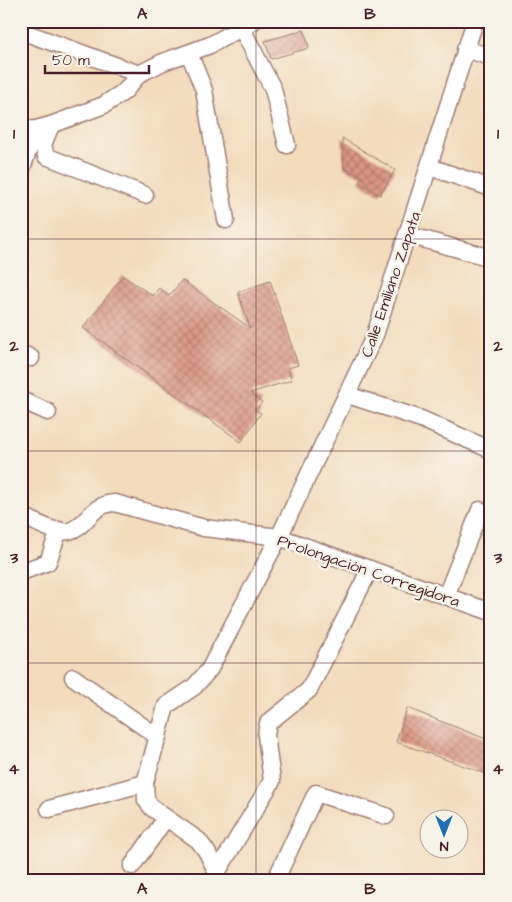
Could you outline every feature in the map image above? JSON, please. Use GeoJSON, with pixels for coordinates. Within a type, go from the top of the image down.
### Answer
{"type":"FeatureCollection","features":[{"type":"Feature","properties":{"kind":"street","name":"Calle Emiliano Zapata"},"geometry":{"type":"LineString","coordinates":[[158,737],[166,706],[194,688],[209,670],[279,537],[375,335],[475,21]]}},
{"type":"Feature","properties":{"kind":"street"},"geometry":{"type":"LineString","coordinates":[[36,128],[104,105],[126,91],[139,74],[163,62],[189,54],[248,25],[273,89],[287,145]]}},
{"type":"Feature","properties":{"kind":"street"},"geometry":{"type":"LineString","coordinates":[[21,31],[139,74]]}},
{"type":"Feature","properties":{"kind":"street"},"geometry":{"type":"LineString","coordinates":[[465,49],[491,57]]}},
{"type":"Feature","properties":{"kind":"street"},"geometry":{"type":"LineString","coordinates":[[189,54],[204,90],[226,220]]}},
{"type":"Feature","properties":{"kind":"street"},"geometry":{"type":"LineString","coordinates":[[21,171],[36,128]]}},
{"type":"Feature","properties":{"kind":"street"},"geometry":{"type":"LineString","coordinates":[[36,128],[46,156],[145,195]]}},
{"type":"Feature","properties":{"kind":"street"},"geometry":{"type":"LineString","coordinates":[[430,167],[491,188]]}},
{"type":"Feature","properties":{"kind":"street"},"geometry":{"type":"LineString","coordinates":[[408,235],[491,258]]}},
{"type":"Feature","properties":{"kind":"street"},"geometry":{"type":"LineString","coordinates":[[348,395],[430,422],[491,450]]}},
{"type":"Feature","properties":{"kind":"street"},"geometry":{"type":"LineString","coordinates":[[21,400],[48,412]]}},
{"type":"Feature","properties":{"kind":"street","name":"Prolongación Corregidora"},"geometry":{"type":"LineString","coordinates":[[59,530],[69,531],[96,508],[106,504],[115,504],[204,528],[279,537],[491,612]]}},
{"type":"Feature","properties":{"kind":"street"},"geometry":{"type":"LineString","coordinates":[[446,596],[480,510]]}},
{"type":"Feature","properties":{"kind":"street"},"geometry":{"type":"LineString","coordinates":[[21,515],[59,530],[48,562],[21,572]]}},
{"type":"Feature","properties":{"kind":"street"},"geometry":{"type":"LineString","coordinates":[[219,877],[272,781],[266,735],[268,723],[309,690],[370,569]]}},
{"type":"Feature","properties":{"kind":"street"},"geometry":{"type":"LineString","coordinates":[[73,677],[158,737],[145,783],[146,800],[204,847],[219,877]]}},
{"type":"Feature","properties":{"kind":"street"},"geometry":{"type":"LineString","coordinates":[[49,809],[145,783]]}},
{"type":"Feature","properties":{"kind":"street"},"geometry":{"type":"LineString","coordinates":[[275,881],[316,793],[386,816]]}},
{"type":"Feature","properties":{"kind":"street"},"geometry":{"type":"LineString","coordinates":[[132,866],[166,818]]}},
{"type":"Feature","properties":{"kind":"building"},"geometry":{"type":"Polygon","coordinates":[[[304,30],[309,48],[271,59],[265,41],[304,30]]]}},
{"type":"Feature","properties":{"kind":"building"},"geometry":{"type":"Polygon","coordinates":[[[342,138],[395,170],[380,195],[359,182],[362,177],[344,168],[342,138]]]}},
{"type":"Feature","properties":{"kind":"building"},"geometry":{"type":"Polygon","coordinates":[[[123,276],[153,296],[159,288],[169,296],[182,280],[250,328],[238,292],[270,281],[298,365],[288,368],[292,380],[250,393],[262,402],[256,410],[261,413],[241,442],[83,328],[123,276]]]}},
{"type":"Feature","properties":{"kind":"building"},"geometry":{"type":"Polygon","coordinates":[[[407,708],[491,741],[491,757],[484,773],[396,742],[407,708]]]}}]}
